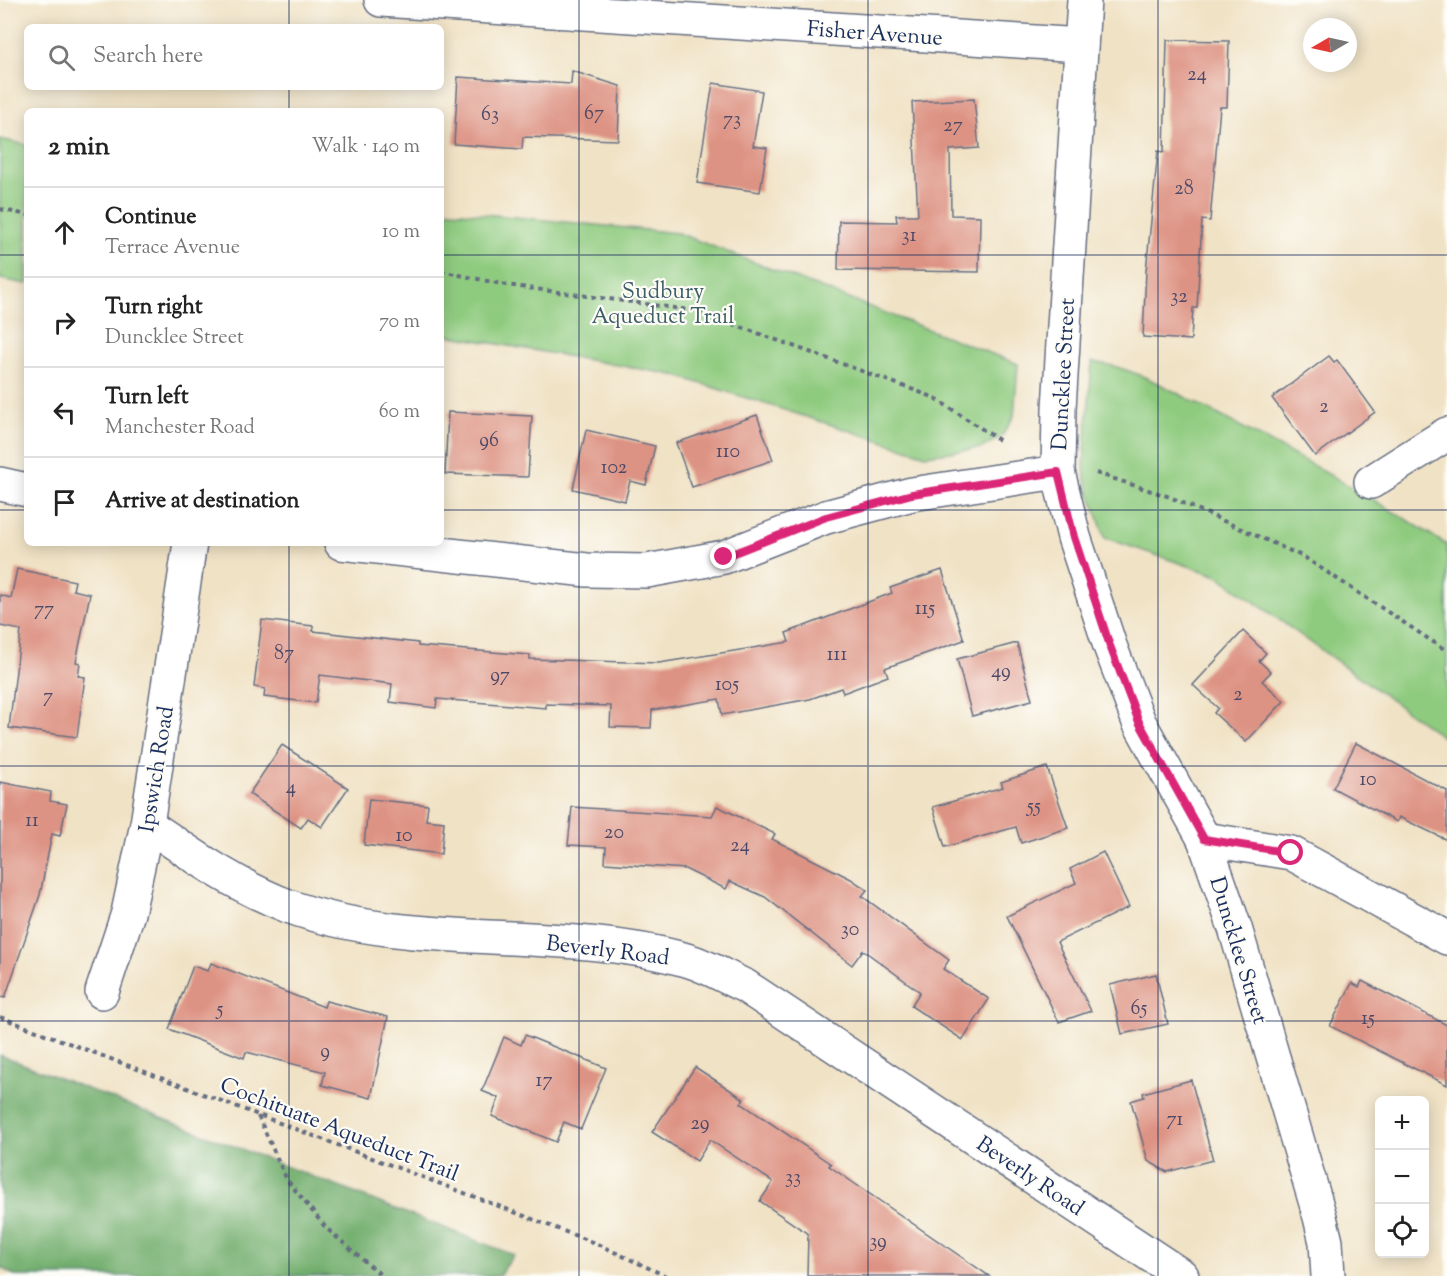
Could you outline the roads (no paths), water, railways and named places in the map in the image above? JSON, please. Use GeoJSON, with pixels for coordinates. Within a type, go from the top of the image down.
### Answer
{"type":"FeatureCollection","features":[{"type":"Feature","properties":{"kind":"street","name":"Fisher Avenue"},"geometry":{"type":"LineString","coordinates":[[381,0],[1081,45]]}},
{"type":"Feature","properties":{"kind":"street","name":"Duncklee Street"},"geometry":{"type":"LineString","coordinates":[[1084,0],[1058,466],[1081,559],[1110,646],[1139,722],[1204,839],[1235,928],[1320,1217],[1326,1242],[1328,1276]]}},
{"type":"Feature","properties":{"kind":"street"},"geometry":{"type":"LineString","coordinates":[[1371,482],[1447,434]]}},
{"type":"Feature","properties":{"kind":"street"},"geometry":{"type":"LineString","coordinates":[[368,546],[587,570],[647,571],[724,557],[826,517],[912,494],[1058,466]]}},
{"type":"Feature","properties":{"kind":"street"},"geometry":{"type":"LineString","coordinates":[[0,484],[24,489]]}},
{"type":"Feature","properties":{"kind":"street","name":"Ipswich Road"},"geometry":{"type":"LineString","coordinates":[[102,992],[128,913],[147,824],[190,546]]}},
{"type":"Feature","properties":{"kind":"street","name":"Beverly Road"},"geometry":{"type":"LineString","coordinates":[[147,824],[242,886],[289,906],[358,924],[570,942],[639,950],[685,959],[745,986],[1182,1276]]}},
{"type":"Feature","properties":{"kind":"street"},"geometry":{"type":"LineString","coordinates":[[1204,839],[1291,853],[1447,938]]}},
{"type":"Feature","properties":{"kind":"park label","name":"Sudbury Aqueduct Trail"},"geometry":{"type":"Point","coordinates":[663,302]}}]}
